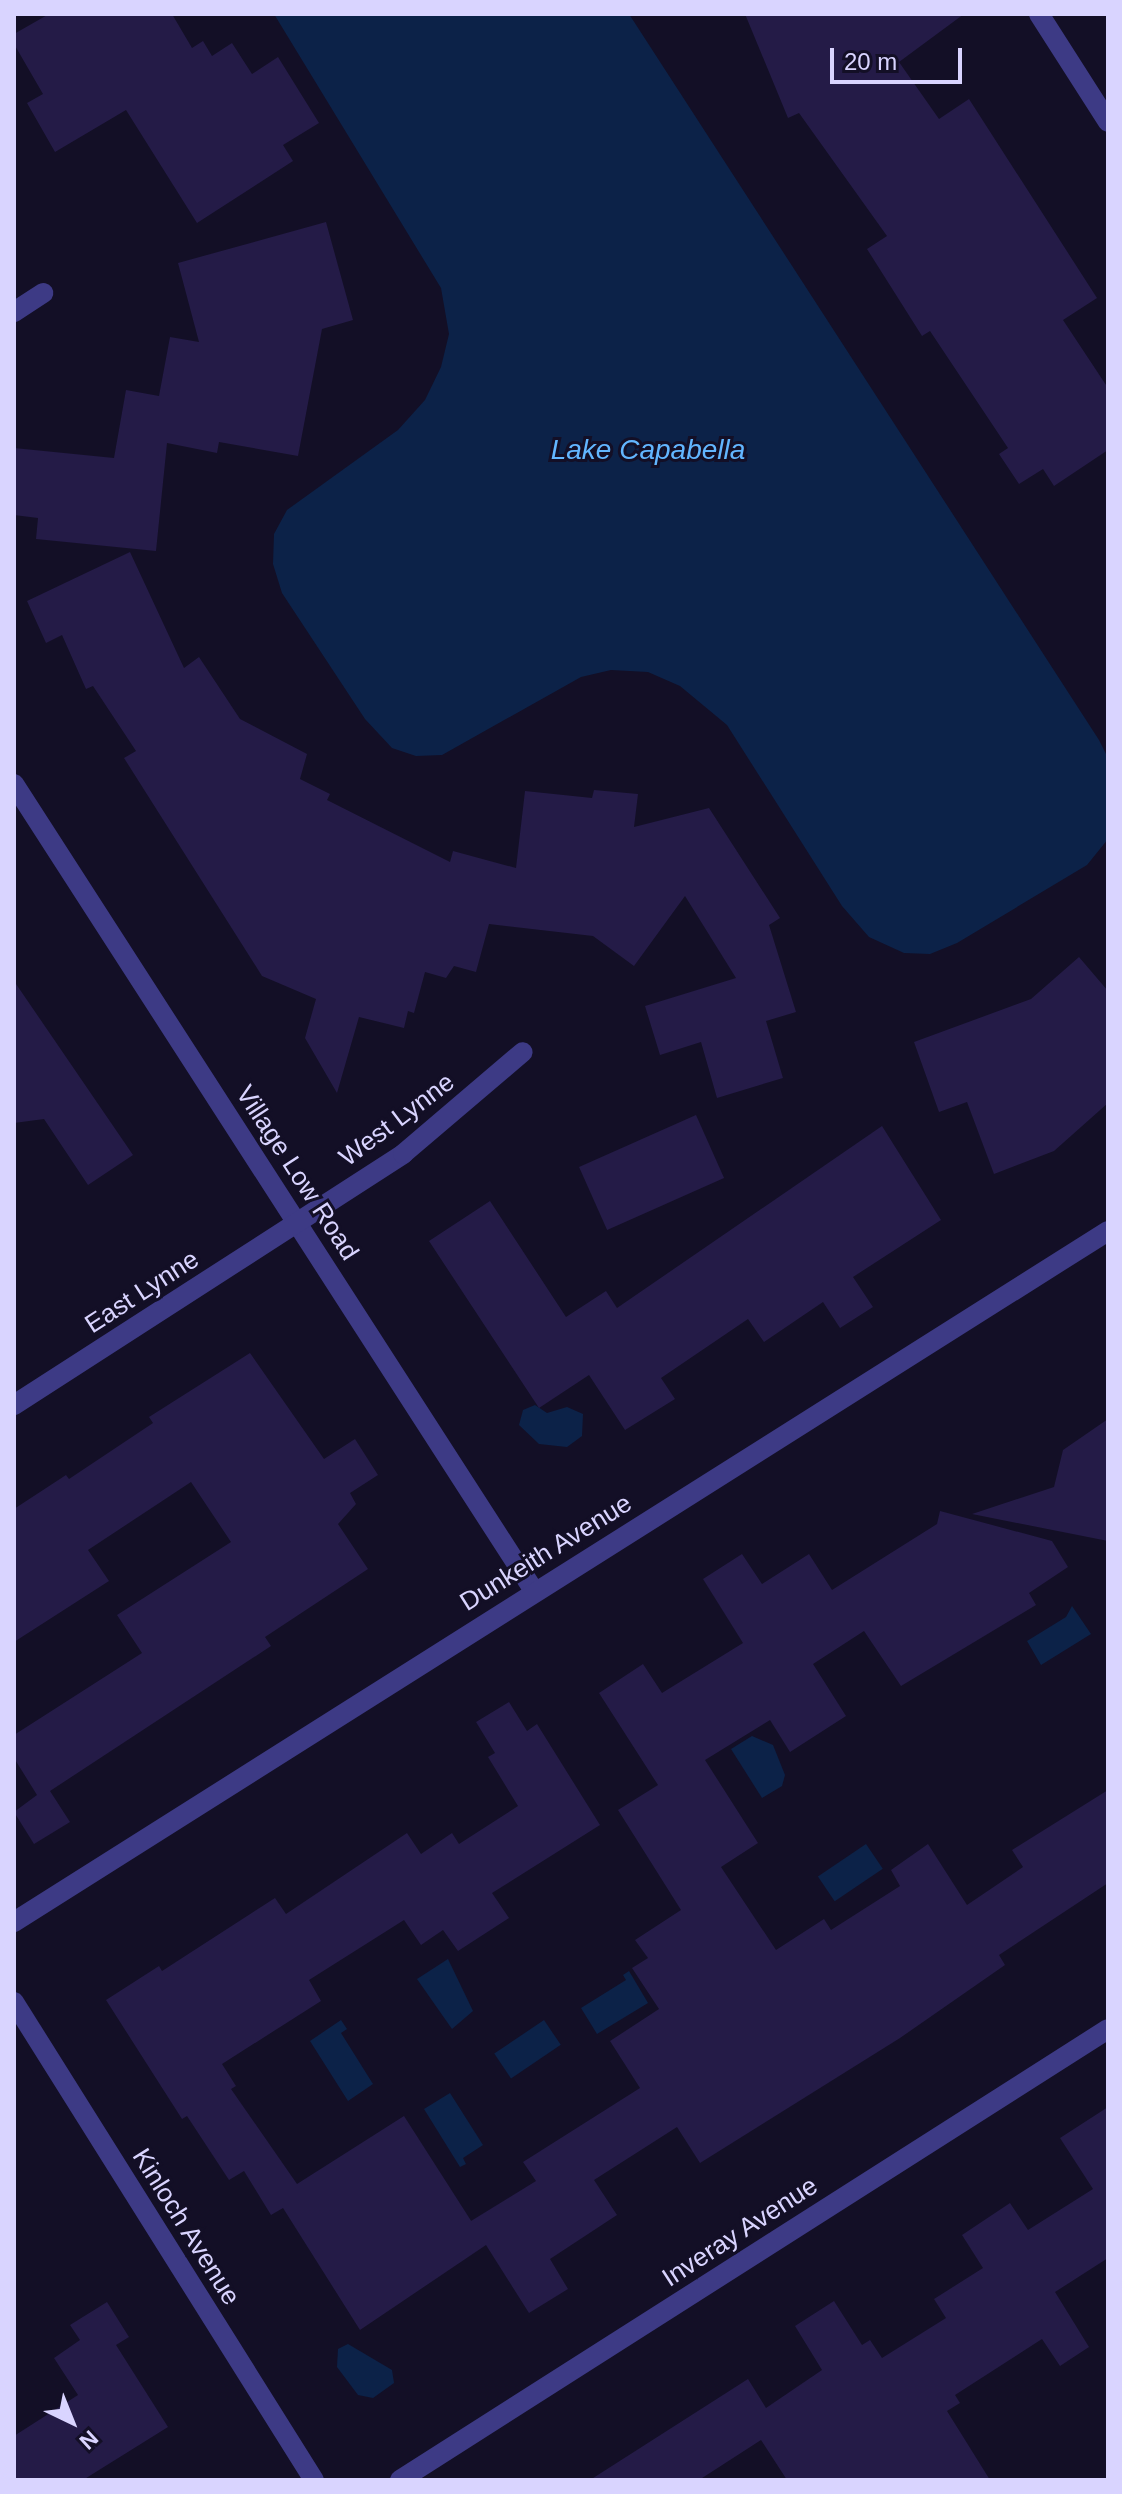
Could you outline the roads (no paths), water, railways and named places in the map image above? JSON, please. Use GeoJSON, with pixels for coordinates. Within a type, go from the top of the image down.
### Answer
{"type":"FeatureCollection","features":[{"type":"Feature","properties":{"kind":"street"},"geometry":{"type":"LineString","coordinates":[[1039,14],[1108,122]]}},
{"type":"Feature","properties":{"kind":"street"},"geometry":{"type":"LineString","coordinates":[[14,312],[43,293]]}},
{"type":"Feature","properties":{"kind":"street","name":"Village Low Road"},"geometry":{"type":"LineString","coordinates":[[14,784],[534,1591]]}},
{"type":"Feature","properties":{"kind":"street","name":"West Lynne"},"geometry":{"type":"LineString","coordinates":[[297,1222],[403,1154],[523,1052]]}},
{"type":"Feature","properties":{"kind":"street","name":"East Lynne"},"geometry":{"type":"LineString","coordinates":[[14,1405],[297,1222]]}},
{"type":"Feature","properties":{"kind":"street","name":"Dunkeith Avenue"},"geometry":{"type":"LineString","coordinates":[[14,1922],[1108,1231]]}},
{"type":"Feature","properties":{"kind":"street","name":"Kinloch Avenue"},"geometry":{"type":"LineString","coordinates":[[14,2002],[314,2480]]}},
{"type":"Feature","properties":{"kind":"street","name":"Inveray Avenue"},"geometry":{"type":"LineString","coordinates":[[400,2480],[1108,2029]]}},
{"type":"Feature","properties":{"kind":"water","name":"Lake Capabella"},"geometry":{"type":"Polygon","coordinates":[[[274,14],[629,14],[1099,740],[1108,758],[1108,839],[1087,865],[957,943],[930,954],[904,953],[869,937],[842,906],[727,725],[680,686],[648,672],[611,670],[581,677],[442,755],[416,756],[392,748],[365,719],[282,593],[273,564],[274,534],[287,510],[398,430],[425,400],[441,367],[449,334],[441,288],[274,14]]]}},
{"type":"Feature","properties":{"kind":"water"},"geometry":{"type":"Polygon","coordinates":[[[535,1405],[547,1413],[567,1407],[583,1414],[582,1436],[567,1447],[539,1444],[519,1425],[523,1410],[535,1405]]]}},
{"type":"Feature","properties":{"kind":"water"},"geometry":{"type":"Polygon","coordinates":[[[1072,1606],[1091,1634],[1041,1665],[1027,1641],[1066,1617],[1072,1606]]]}},
{"type":"Feature","properties":{"kind":"water"},"geometry":{"type":"Polygon","coordinates":[[[752,1736],[773,1745],[785,1775],[782,1786],[762,1798],[731,1749],[752,1736]]]}},
{"type":"Feature","properties":{"kind":"water"},"geometry":{"type":"Polygon","coordinates":[[[866,1844],[883,1869],[835,1901],[818,1876],[866,1844]]]}},
{"type":"Feature","properties":{"kind":"water"},"geometry":{"type":"Polygon","coordinates":[[[448,1959],[473,2011],[452,2029],[417,1979],[448,1959]]]}},
{"type":"Feature","properties":{"kind":"water"},"geometry":{"type":"Polygon","coordinates":[[[629,1971],[648,2003],[597,2034],[581,2008],[626,1980],[623,1975],[629,1971]]]}},
{"type":"Feature","properties":{"kind":"water"},"geometry":{"type":"Polygon","coordinates":[[[341,2020],[347,2029],[341,2033],[373,2084],[348,2101],[310,2041],[341,2020]]]}},
{"type":"Feature","properties":{"kind":"water"},"geometry":{"type":"Polygon","coordinates":[[[544,2020],[561,2045],[511,2078],[494,2054],[544,2020]]]}},
{"type":"Feature","properties":{"kind":"water"},"geometry":{"type":"Polygon","coordinates":[[[450,2093],[483,2145],[463,2158],[466,2164],[460,2167],[424,2109],[450,2093]]]}},
{"type":"Feature","properties":{"kind":"water"},"geometry":{"type":"Polygon","coordinates":[[[348,2344],[392,2370],[394,2383],[373,2398],[358,2395],[337,2367],[338,2349],[348,2344]]]}}]}
